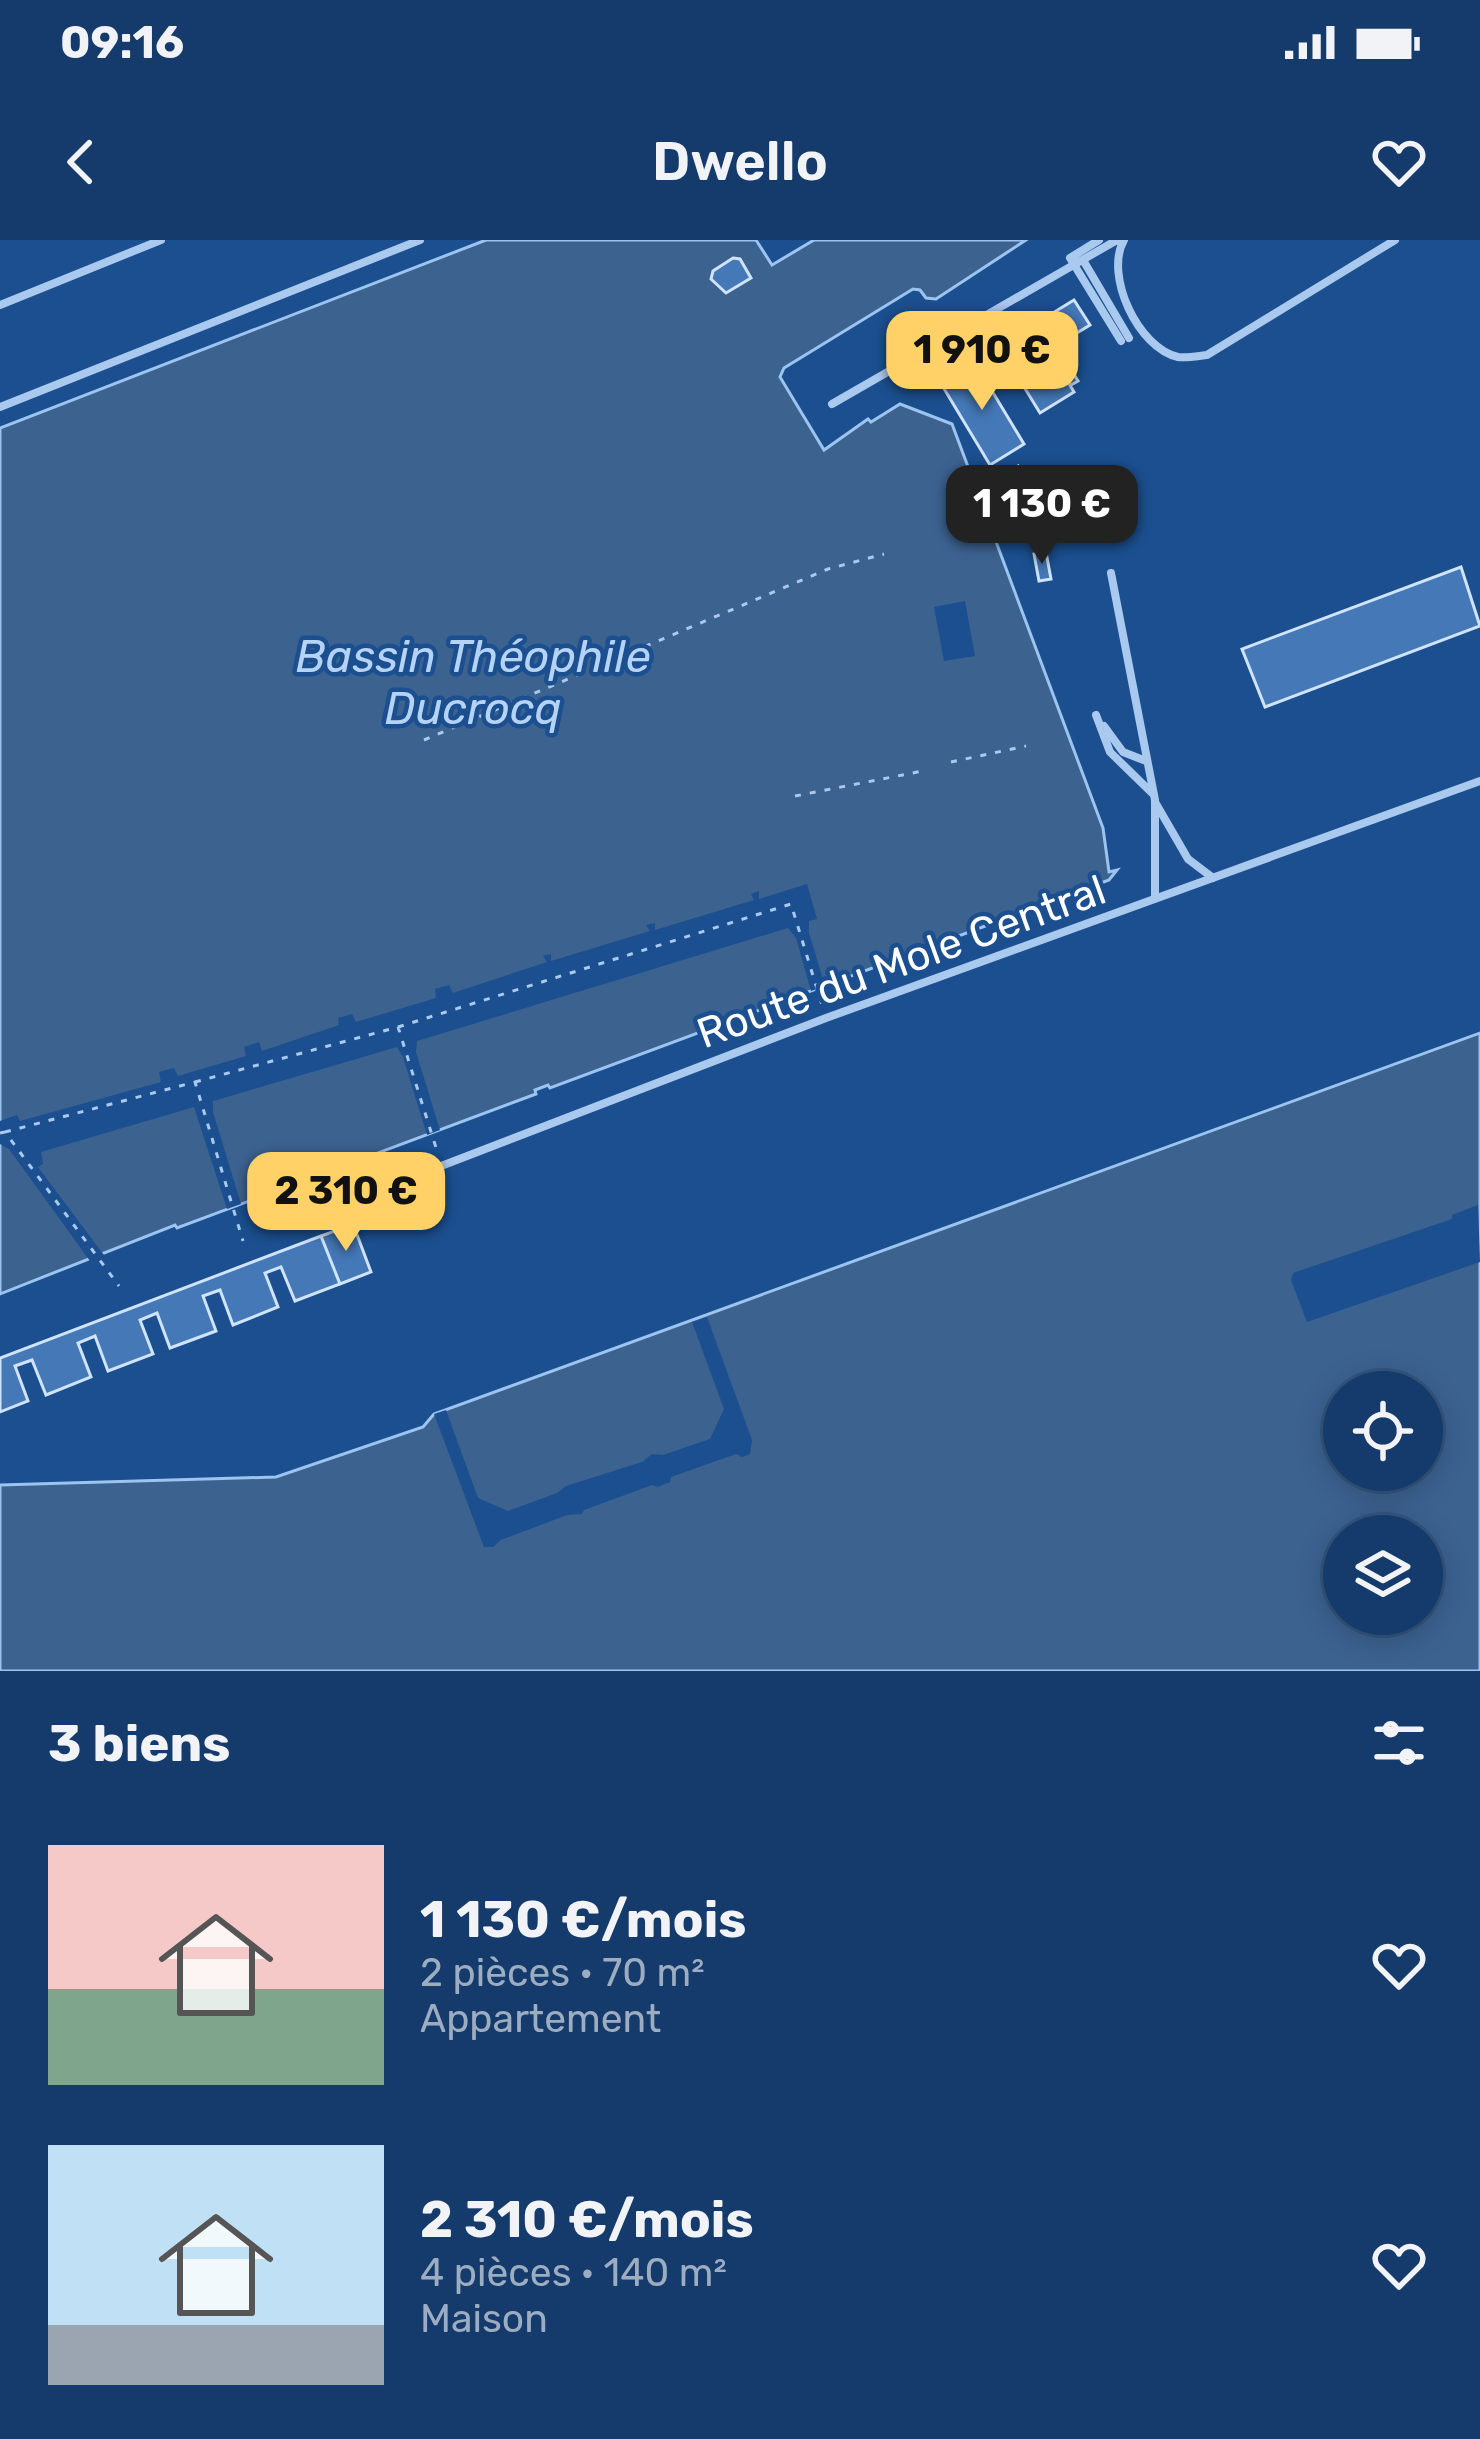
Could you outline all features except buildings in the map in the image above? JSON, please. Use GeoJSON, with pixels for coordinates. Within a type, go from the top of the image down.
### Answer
{"type":"FeatureCollection","features":[{"type":"Feature","properties":{"kind":"lane"},"geometry":{"type":"LineString","coordinates":[[0,305],[160,240]]}},
{"type":"Feature","properties":{"kind":"lane"},"geometry":{"type":"LineString","coordinates":[[0,407],[420,240]]}},
{"type":"Feature","properties":{"kind":"lane"},"geometry":{"type":"LineString","coordinates":[[1076,261],[1099,240]]}},
{"type":"Feature","properties":{"kind":"lane"},"geometry":{"type":"LineString","coordinates":[[832,404],[1054,273],[1121,240]]}},
{"type":"Feature","properties":{"kind":"lane"},"geometry":{"type":"LineString","coordinates":[[1121,240],[1116,275],[1128,308],[1153,341],[1176,357],[1207,355],[1395,240]]}},
{"type":"Feature","properties":{"kind":"lane"},"geometry":{"type":"LineString","coordinates":[[1076,261],[1125,339]]}},
{"type":"Feature","properties":{"kind":"lane"},"geometry":{"type":"LineString","coordinates":[[1111,573],[1154,797],[1155,899]]}},
{"type":"Feature","properties":{"kind":"lane"},"geometry":{"type":"LineString","coordinates":[[1147,761],[1123,752],[1096,715],[1110,752],[1154,797],[1188,859],[1213,878]]}},
{"type":"Feature","properties":{"kind":"lane","name":"Route du Mole Central"},"geometry":{"type":"LineString","coordinates":[[346,1203],[826,1018],[1480,781]]}},
{"type":"Feature","properties":{"kind":"path"},"geometry":{"type":"LineString","coordinates":[[424,740],[828,569],[884,554]]}},
{"type":"Feature","properties":{"kind":"path"},"geometry":{"type":"LineString","coordinates":[[951,762],[1026,746]]}},
{"type":"Feature","properties":{"kind":"path"},"geometry":{"type":"LineString","coordinates":[[795,796],[922,771]]}},
{"type":"Feature","properties":{"kind":"path"},"geometry":{"type":"LineString","coordinates":[[119,1286],[3,1132],[398,1027],[791,904],[818,993]]}},
{"type":"Feature","properties":{"kind":"path"},"geometry":{"type":"LineString","coordinates":[[398,1027],[434,1142]]}},
{"type":"Feature","properties":{"kind":"path"},"geometry":{"type":"LineString","coordinates":[[195,1082],[243,1240]]}},
{"type":"Feature","properties":{"kind":"water","name":"Bassin Théophile Ducrocq"},"geometry":{"type":"Polygon","coordinates":[[[486,240],[756,240],[772,265],[814,240],[1026,240],[936,299],[913,289],[784,368],[780,377],[824,450],[868,419],[871,422],[900,404],[952,424],[1103,828],[1109,872],[1117,870],[1109,880],[548,1085],[535,1090],[536,1094],[0,1294],[0,428],[486,240]]]}},
{"type":"Feature","properties":{"kind":"water"},"geometry":{"type":"Polygon","coordinates":[[[1480,1033],[1480,1671],[0,1671],[0,1485],[276,1477],[423,1427],[434,1414],[1480,1033]]]}},
{"type":"Feature","properties":{"kind":"pier"},"geometry":{"type":"Polygon","coordinates":[[[965,601],[975,656],[944,661],[934,607],[965,601]]]}},
{"type":"Feature","properties":{"kind":"pier"},"geometry":{"type":"Polygon","coordinates":[[[807,884],[817,919],[809,921],[809,933],[825,986],[811,991],[796,938],[788,928],[417,1041],[416,1052],[440,1130],[427,1135],[397,1047],[213,1101],[241,1204],[227,1209],[194,1107],[41,1152],[43,1164],[38,1167],[104,1255],[90,1261],[9,1149],[0,1144],[0,1121],[17,1115],[20,1121],[161,1082],[159,1072],[174,1068],[178,1076],[246,1056],[244,1047],[259,1042],[262,1051],[339,1025],[338,1018],[352,1014],[356,1022],[436,998],[435,989],[449,985],[453,993],[547,962],[543,956],[551,954],[551,961],[650,931],[646,925],[655,923],[655,930],[754,900],[751,894],[759,891],[759,899],[807,884]]]}},
{"type":"Feature","properties":{"kind":"pier"},"geometry":{"type":"Polygon","coordinates":[[[1478,1205],[1480,1262],[1307,1322],[1291,1280],[1293,1273],[1452,1219],[1478,1205]]]}},
{"type":"Feature","properties":{"kind":"pier"},"geometry":{"type":"Polygon","coordinates":[[[707,1317],[752,1440],[750,1454],[736,1454],[671,1477],[658,1487],[652,1485],[484,1547],[434,1414],[446,1410],[478,1498],[508,1511],[642,1462],[652,1454],[663,1455],[710,1439],[724,1409],[692,1322],[707,1317]]]}}]}
